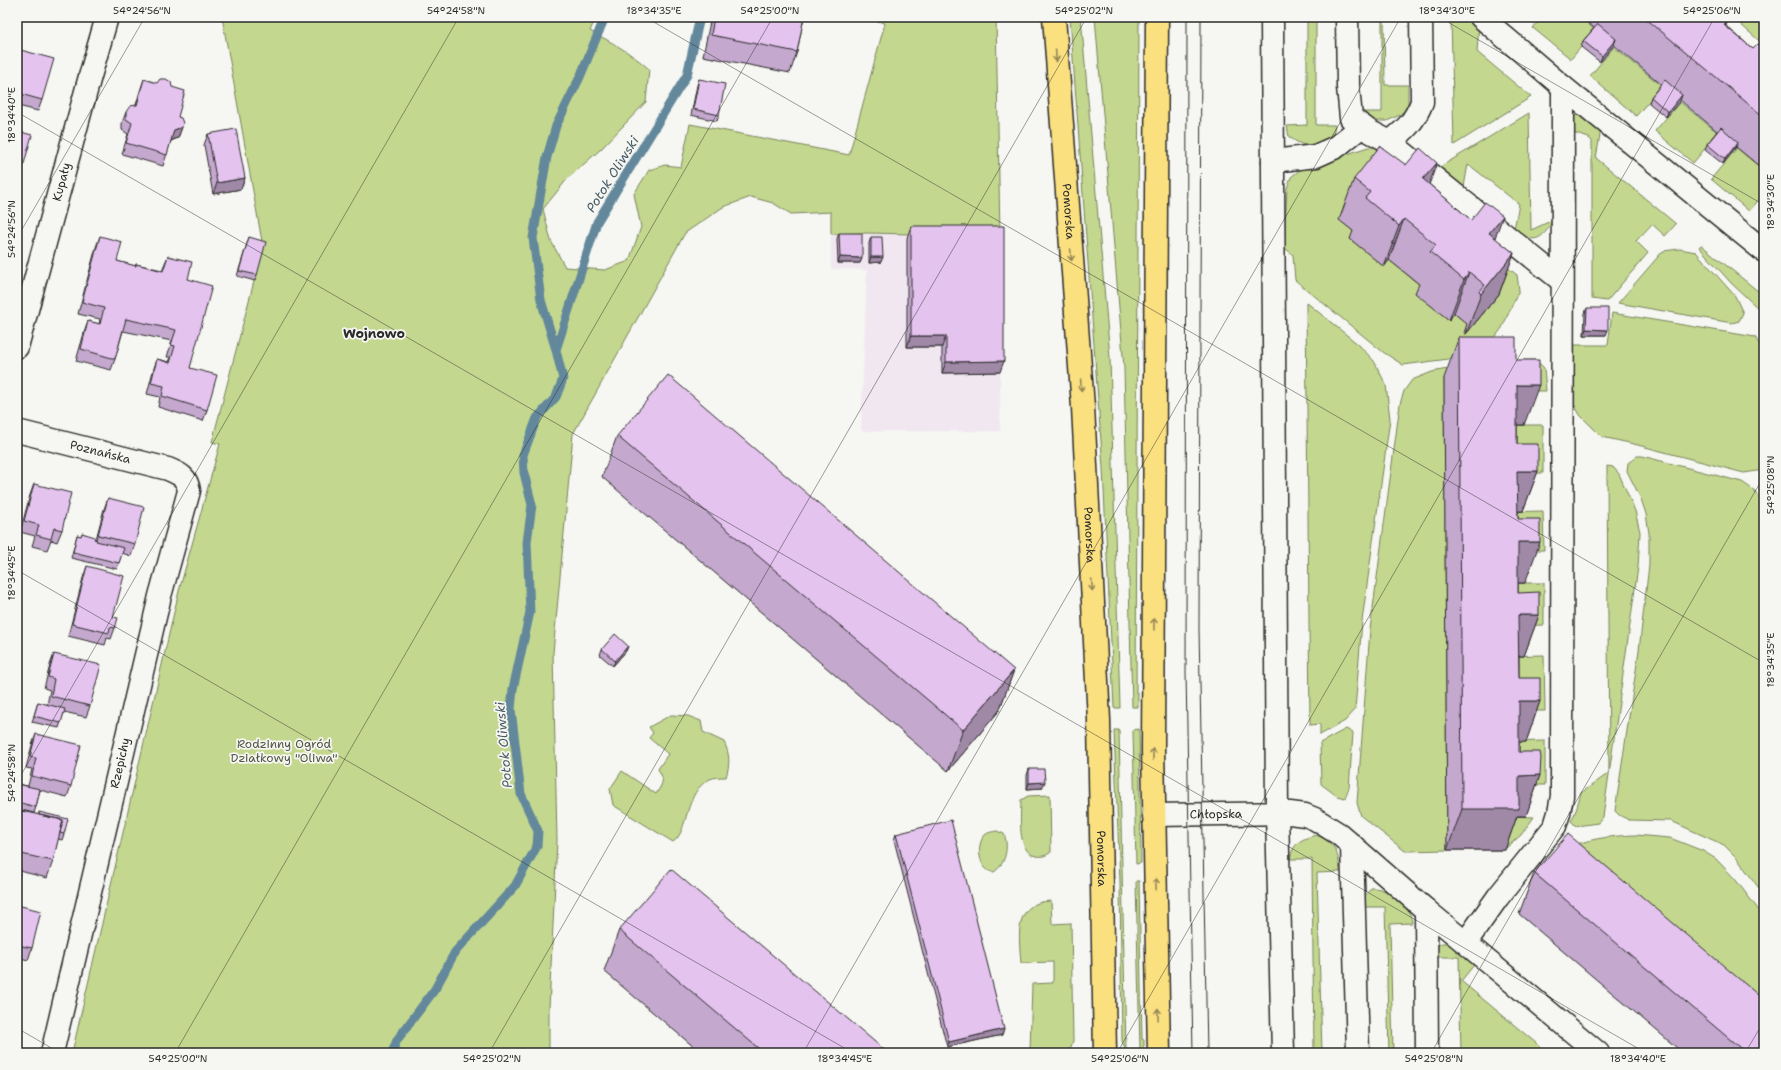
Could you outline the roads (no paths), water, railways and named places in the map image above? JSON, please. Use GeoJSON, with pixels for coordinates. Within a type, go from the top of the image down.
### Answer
{"type":"FeatureCollection","features":[{"type":"Feature","properties":{"kind":"main road","name":"Pomorska"},"geometry":{"type":"LineString","coordinates":[[1054,17],[1083,407],[1099,720],[1105,1053]]}},
{"type":"Feature","properties":{"kind":"main road"},"geometry":{"type":"LineString","coordinates":[[1157,17],[1154,815],[1159,1053]]}},
{"type":"Feature","properties":{"kind":"street","name":"Kupały"},"geometry":{"type":"LineString","coordinates":[[17,347],[107,17]]}},
{"type":"Feature","properties":{"kind":"street"},"geometry":{"type":"LineString","coordinates":[[1272,17],[1277,813],[1283,1053]]}},
{"type":"Feature","properties":{"kind":"street"},"geometry":{"type":"LineString","coordinates":[[1347,17],[1348,87],[1352,118],[1362,126],[1390,142],[1562,281]]}},
{"type":"Feature","properties":{"kind":"street"},"geometry":{"type":"LineString","coordinates":[[1390,142],[1410,126],[1422,102],[1421,17]]}},
{"type":"Feature","properties":{"kind":"street"},"geometry":{"type":"LineString","coordinates":[[1481,17],[1764,251]]}},
{"type":"Feature","properties":{"kind":"street"},"geometry":{"type":"LineString","coordinates":[[1466,942],[1503,891],[1555,826],[1562,796],[1564,412],[1562,281],[1563,86]]}},
{"type":"Feature","properties":{"kind":"street"},"geometry":{"type":"LineString","coordinates":[[1273,161],[1316,156],[1336,147],[1362,126]]}},
{"type":"Feature","properties":{"kind":"street","name":"Poznańska"},"geometry":{"type":"LineString","coordinates":[[17,431],[155,465],[183,476]]}},
{"type":"Feature","properties":{"kind":"street","name":"Rzepichy"},"geometry":{"type":"LineString","coordinates":[[52,1053],[160,596],[189,491],[188,482],[183,476]]}},
{"type":"Feature","properties":{"kind":"street","name":"Chłopska"},"geometry":{"type":"LineString","coordinates":[[1154,815],[1277,813],[1305,815],[1315,819],[1339,834],[1426,910],[1598,1053]]}},
{"type":"Feature","properties":{"kind":"street"},"geometry":{"type":"LineString","coordinates":[[1352,845],[1358,1053]]}},
{"type":"Feature","properties":{"kind":"street"},"geometry":{"type":"LineString","coordinates":[[1426,910],[1427,1053]]}},
{"type":"Feature","properties":{"kind":"waterway","name":"Potok Oliwski"},"geometry":{"type":"LineString","coordinates":[[392,1053],[397,1040],[435,989],[455,952],[515,886],[537,846],[538,831],[521,794],[511,709],[513,689],[530,612],[527,542],[532,505],[524,473],[523,455],[537,418],[556,397],[563,379],[541,300],[533,238],[547,157],[556,126],[580,77],[605,17]]}},
{"type":"Feature","properties":{"kind":"waterway","name":"Potok Oliwski"},"geometry":{"type":"LineString","coordinates":[[556,350],[597,222],[687,75],[700,17]]}},
{"type":"Feature","properties":{"kind":"tram line"},"geometry":{"type":"LineString","coordinates":[[1187,17],[1186,673],[1193,1053]]}},
{"type":"Feature","properties":{"kind":"tram line"},"geometry":{"type":"LineString","coordinates":[[1201,17],[1199,629],[1207,1053]]}},
{"type":"Feature","properties":{"kind":"district","name":"Wojnowo"},"geometry":{"type":"Point","coordinates":[374,333]}},
{"type":"Feature","properties":{"kind":"park label","name":"Rodzinny Ogród Działkowy \"Oliwa\""},"geometry":{"type":"Point","coordinates":[284,751]}}]}
